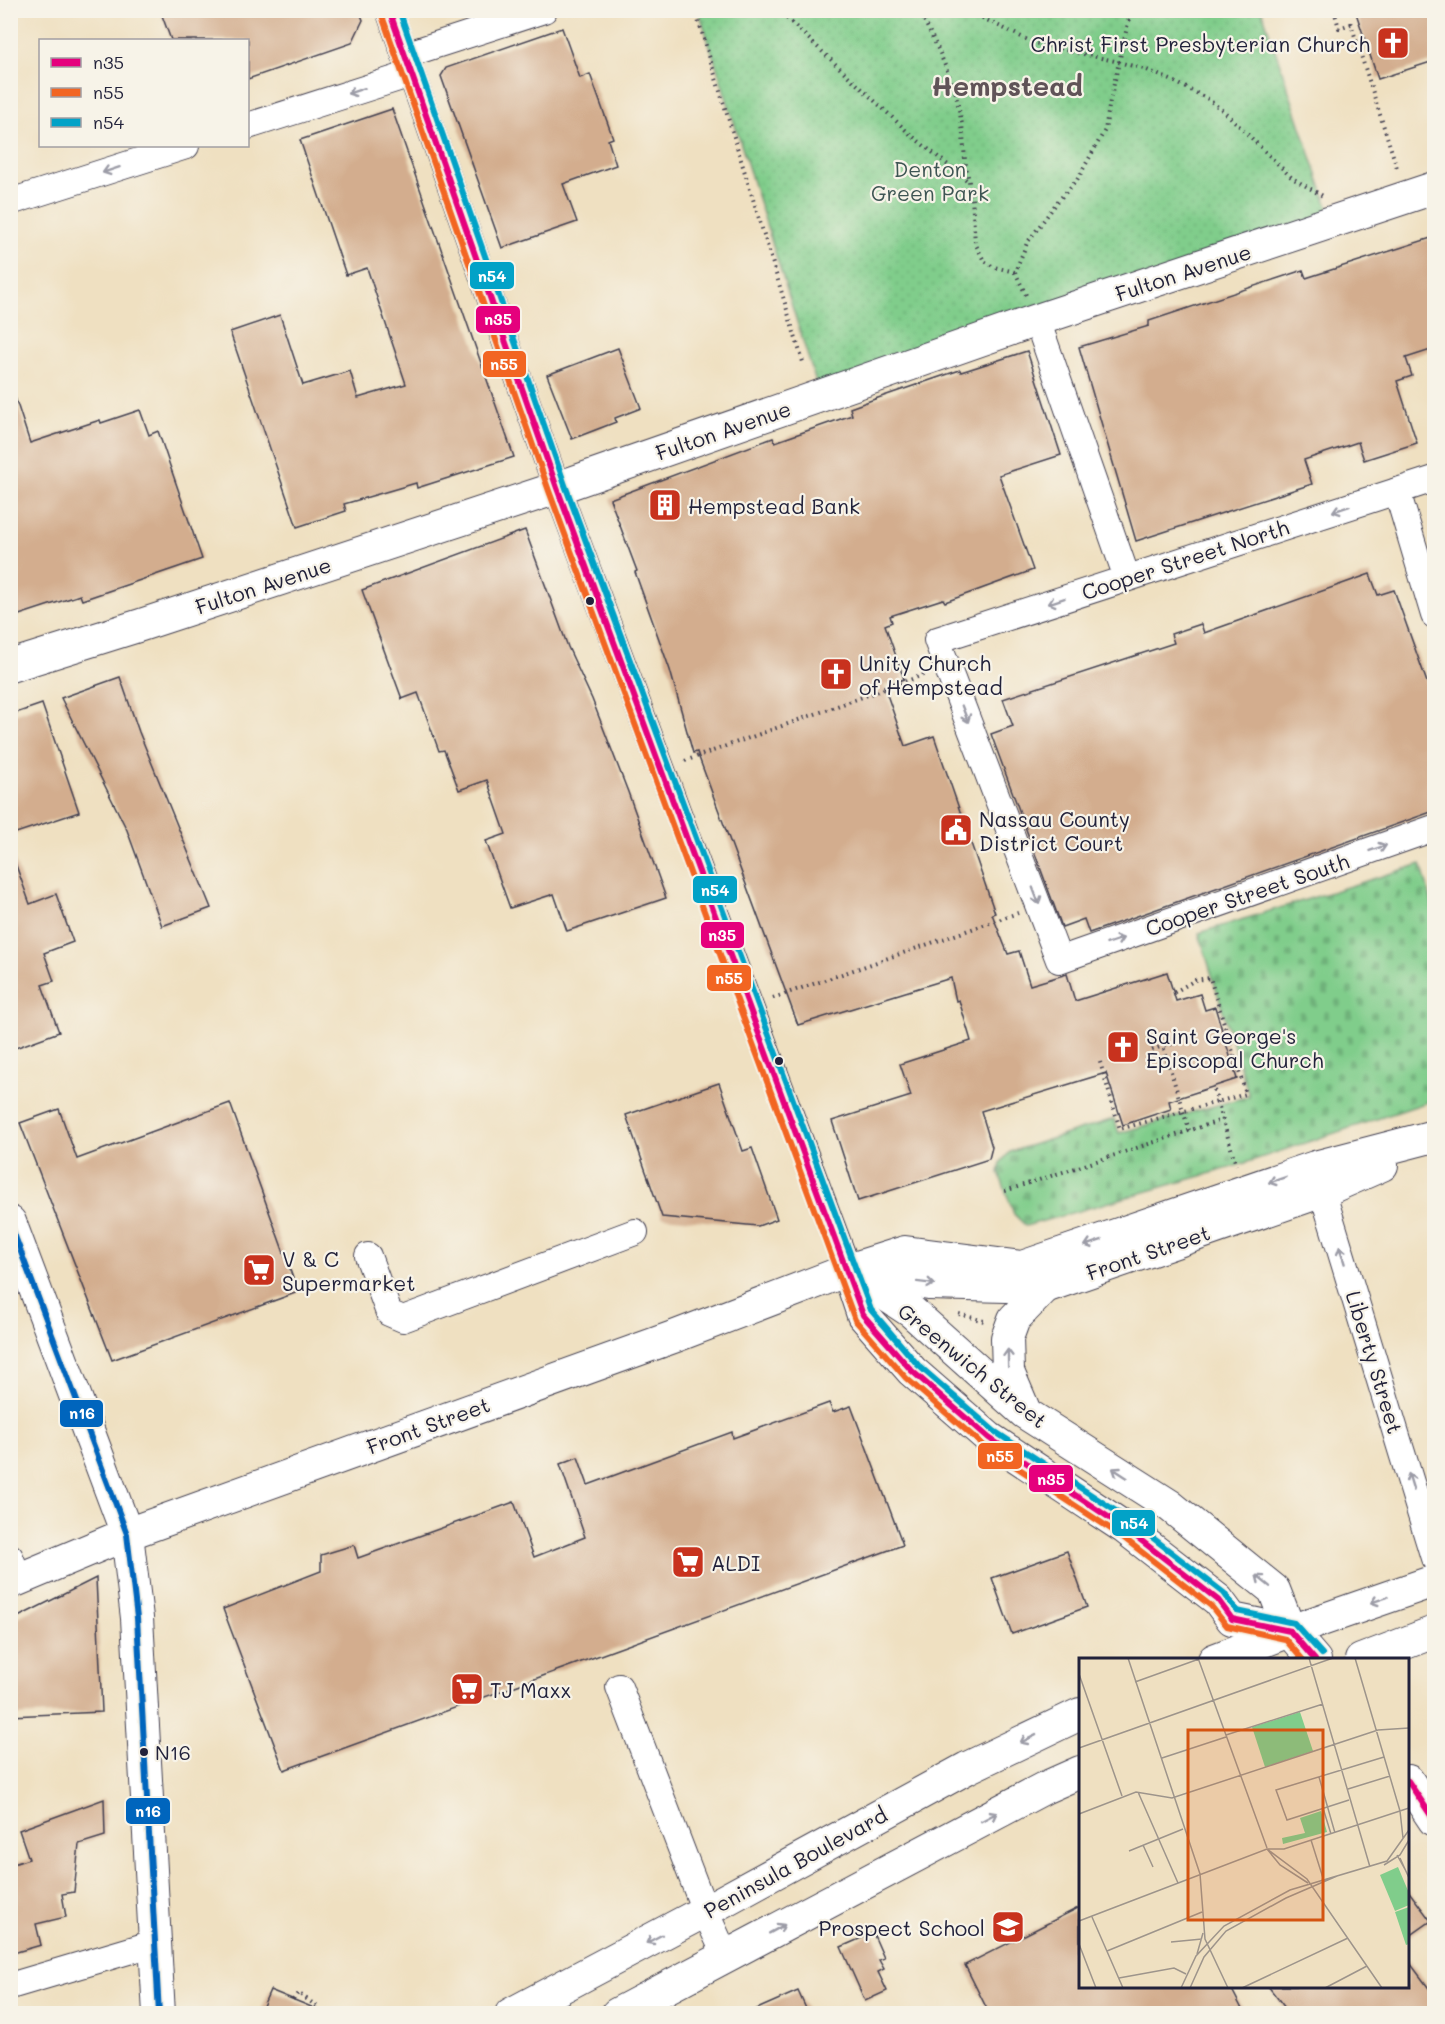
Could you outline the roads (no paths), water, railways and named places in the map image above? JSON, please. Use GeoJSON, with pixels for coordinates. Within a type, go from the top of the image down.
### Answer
{"type":"FeatureCollection","features":[{"type":"Feature","properties":{"kind":"main road","name":"Fulton Avenue"},"geometry":{"type":"LineString","coordinates":[[10,666],[557,488],[1037,320],[1434,188]]}},
{"type":"Feature","properties":{"kind":"main road","name":"Front Street"},"geometry":{"type":"LineString","coordinates":[[848,1270],[929,1284],[1045,1287],[1434,1136]]}},
{"type":"Feature","properties":{"kind":"main road","name":"Front Street"},"geometry":{"type":"LineString","coordinates":[[13,1573],[676,1336],[848,1270],[905,1252],[1022,1267],[1319,1179],[1434,1141]]}},
{"type":"Feature","properties":{"kind":"main road"},"geometry":{"type":"LineString","coordinates":[[10,1222],[127,1534],[137,1617],[159,2013]]}},
{"type":"Feature","properties":{"kind":"main road","name":"Greenwich Street"},"geometry":{"type":"LineString","coordinates":[[848,1270],[912,1312],[1025,1413],[1169,1505],[1274,1590],[1290,1631],[1314,1658]]}},
{"type":"Feature","properties":{"kind":"main road","name":"Greenwich Street"},"geometry":{"type":"LineString","coordinates":[[848,1270],[863,1315],[912,1371],[989,1438],[1125,1528],[1218,1600],[1232,1619],[1290,1631]]}},
{"type":"Feature","properties":{"kind":"main road"},"geometry":{"type":"LineString","coordinates":[[1025,1413],[1008,1372],[1007,1338],[1014,1319],[1045,1287]]}},
{"type":"Feature","properties":{"kind":"main road"},"geometry":{"type":"LineString","coordinates":[[1217,1658],[1434,1581]]}},
{"type":"Feature","properties":{"kind":"main road"},"geometry":{"type":"LineString","coordinates":[[1364,1658],[1424,1638]]}},
{"type":"Feature","properties":{"kind":"main road","name":"Peninsula Boulevard"},"geometry":{"type":"LineString","coordinates":[[511,2013],[705,1911],[967,1768],[1079,1714]]}},
{"type":"Feature","properties":{"kind":"main road"},"geometry":{"type":"LineString","coordinates":[[617,2013],[1034,1793],[1079,1772]]}},
{"type":"Feature","properties":{"kind":"main road"},"geometry":{"type":"LineString","coordinates":[[1409,1784],[1434,1820]]}},
{"type":"Feature","properties":{"kind":"street"},"geometry":{"type":"LineString","coordinates":[[389,10],[557,488],[848,1270]]}},
{"type":"Feature","properties":{"kind":"street"},"geometry":{"type":"LineString","coordinates":[[249,126],[544,10]]}},
{"type":"Feature","properties":{"kind":"street"},"geometry":{"type":"LineString","coordinates":[[10,202],[183,147]]}},
{"type":"Feature","properties":{"kind":"street"},"geometry":{"type":"LineString","coordinates":[[1037,320],[1126,578]]}},
{"type":"Feature","properties":{"kind":"street","name":"Cooper Street North"},"geometry":{"type":"LineString","coordinates":[[1059,960],[937,640],[1434,479]]}},
{"type":"Feature","properties":{"kind":"street"},"geometry":{"type":"LineString","coordinates":[[1397,491],[1434,615]]}},
{"type":"Feature","properties":{"kind":"street","name":"Cooper Street South"},"geometry":{"type":"LineString","coordinates":[[1059,960],[1434,828]]}},
{"type":"Feature","properties":{"kind":"street","name":"Liberty Street"},"geometry":{"type":"LineString","coordinates":[[1319,1179],[1434,1558]]}},
{"type":"Feature","properties":{"kind":"street"},"geometry":{"type":"LineString","coordinates":[[368,1256],[389,1313],[404,1319],[635,1232]]}},
{"type":"Feature","properties":{"kind":"street"},"geometry":{"type":"LineString","coordinates":[[619,1687],[705,1911],[726,1957]]}},
{"type":"Feature","properties":{"kind":"street"},"geometry":{"type":"LineString","coordinates":[[10,1986],[155,1944]]}},
{"type":"Feature","properties":{"kind":"place","name":"Christ First Presbyterian Church"},"geometry":{"type":"Point","coordinates":[1393,43]}},
{"type":"Feature","properties":{"kind":"place","name":"Hempstead Bank"},"geometry":{"type":"Point","coordinates":[665,505]}},
{"type":"Feature","properties":{"kind":"place","name":"Unity Church of Hempstead"},"geometry":{"type":"Point","coordinates":[836,674]}},
{"type":"Feature","properties":{"kind":"place","name":"Nassau County District Court"},"geometry":{"type":"Point","coordinates":[956,830]}},
{"type":"Feature","properties":{"kind":"place","name":"Saint George's Episcopal Church"},"geometry":{"type":"Point","coordinates":[1123,1047]}},
{"type":"Feature","properties":{"kind":"place","name":"V & C Supermarket"},"geometry":{"type":"Point","coordinates":[259,1270]}},
{"type":"Feature","properties":{"kind":"place","name":"ALDI"},"geometry":{"type":"Point","coordinates":[688,1562]}},
{"type":"Feature","properties":{"kind":"place","name":"TJ Maxx"},"geometry":{"type":"Point","coordinates":[467,1689]}},
{"type":"Feature","properties":{"kind":"place","name":"N16"},"geometry":{"type":"Point","coordinates":[144,1752]}},
{"type":"Feature","properties":{"kind":"place","name":"Prospect School"},"geometry":{"type":"Point","coordinates":[1008,1927]}},
{"type":"Feature","properties":{"kind":"district","name":"Hempstead"},"geometry":{"type":"Point","coordinates":[1007,85]}},
{"type":"Feature","properties":{"kind":"park label","name":"Denton Green Park"},"geometry":{"type":"Point","coordinates":[930,180]}}]}
